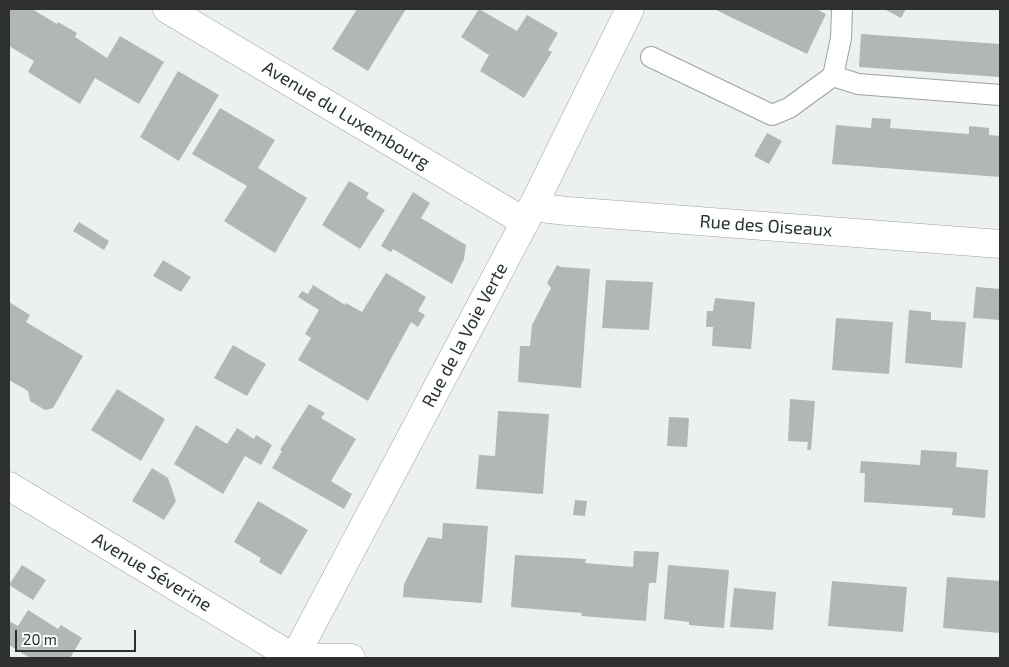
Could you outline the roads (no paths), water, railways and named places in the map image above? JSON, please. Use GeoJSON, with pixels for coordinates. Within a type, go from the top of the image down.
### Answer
{"type":"FeatureCollection","features":[{"type":"Feature","properties":{"kind":"street","name":"Avenue du Luxembourg"},"geometry":{"type":"LineString","coordinates":[[167,9],[529,214]]}},
{"type":"Feature","properties":{"kind":"street","name":"Rue de la Voie Verte"},"geometry":{"type":"LineString","coordinates":[[294,658],[529,214],[630,9]]}},
{"type":"Feature","properties":{"kind":"street","name":"Rue des Oiseaux"},"geometry":{"type":"LineString","coordinates":[[529,214],[567,211],[1000,244]]}},
{"type":"Feature","properties":{"kind":"street","name":"Avenue Séverine"},"geometry":{"type":"LineString","coordinates":[[9,486],[294,658]]}},
{"type":"Feature","properties":{"kind":"street"},"geometry":{"type":"LineString","coordinates":[[294,658],[350,658]]}},
{"type":"Feature","properties":{"kind":"lane"},"geometry":{"type":"LineString","coordinates":[[651,57],[772,114],[790,108],[833,76],[841,38],[842,9]]}},
{"type":"Feature","properties":{"kind":"lane"},"geometry":{"type":"LineString","coordinates":[[833,76],[858,84],[1000,95]]}}]}
